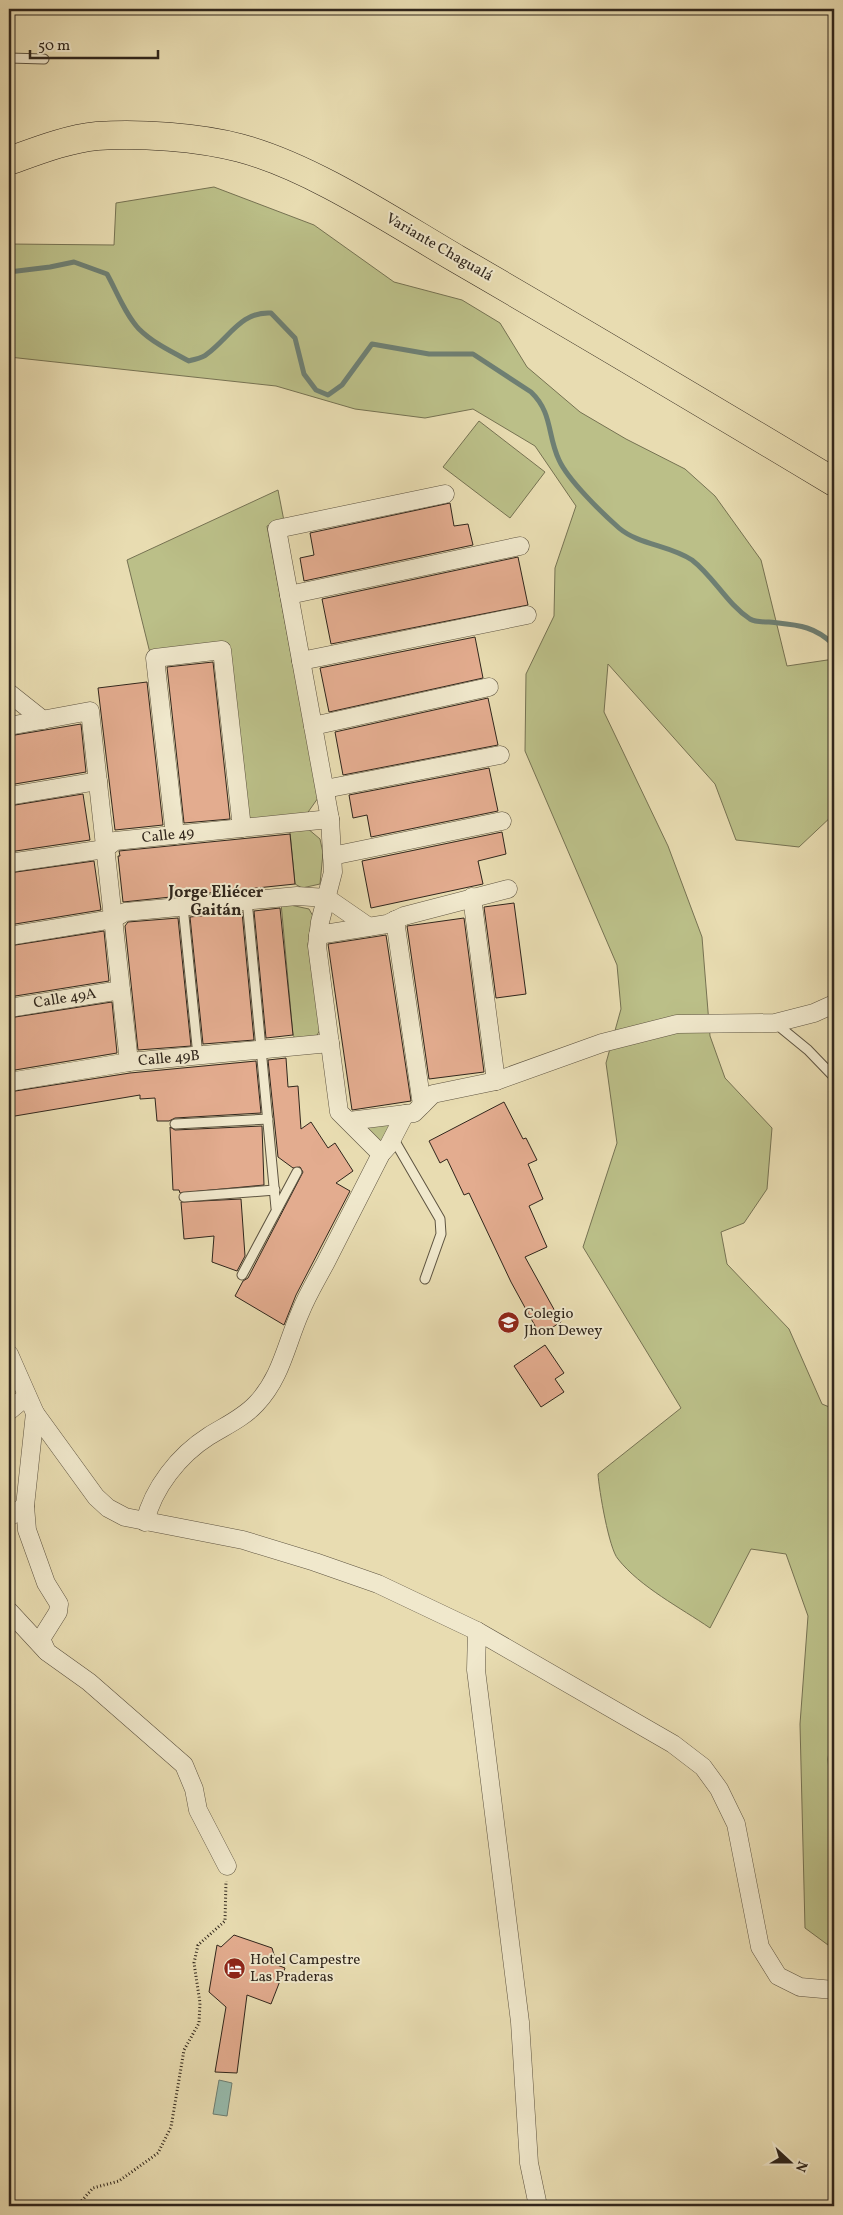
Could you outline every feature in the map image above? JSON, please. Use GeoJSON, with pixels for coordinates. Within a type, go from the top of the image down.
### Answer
{"type":"FeatureCollection","features":[{"type":"Feature","properties":{"kind":"highway","name":"Variante Chagualá"},"geometry":{"type":"LineString","coordinates":[[9,161],[41,149],[96,136],[140,136],[184,139],[239,148],[279,162],[378,212],[834,482]]}},
{"type":"Feature","properties":{"kind":"street"},"geometry":{"type":"LineString","coordinates":[[381,1154],[339,1112],[317,946],[333,872],[330,819],[277,529],[445,494]]}},
{"type":"Feature","properties":{"kind":"street"},"geometry":{"type":"LineString","coordinates":[[289,595],[520,546]]}},
{"type":"Feature","properties":{"kind":"street"},"geometry":{"type":"LineString","coordinates":[[301,661],[526,614]]}},
{"type":"Feature","properties":{"kind":"street"},"geometry":{"type":"LineString","coordinates":[[174,835],[155,658],[222,650],[242,828]]}},
{"type":"Feature","properties":{"kind":"street"},"geometry":{"type":"LineString","coordinates":[[313,726],[489,687]]}},
{"type":"Feature","properties":{"kind":"street"},"geometry":{"type":"LineString","coordinates":[[9,693],[42,720]]}},
{"type":"Feature","properties":{"kind":"street"},"geometry":{"type":"LineString","coordinates":[[9,726],[90,711],[130,1062]]}},
{"type":"Feature","properties":{"kind":"street"},"geometry":{"type":"LineString","coordinates":[[324,789],[500,755]]}},
{"type":"Feature","properties":{"kind":"street"},"geometry":{"type":"LineString","coordinates":[[9,796],[98,781]]}},
{"type":"Feature","properties":{"kind":"street","name":"Calle 49"},"geometry":{"type":"LineString","coordinates":[[9,864],[105,848],[115,841],[330,819]]}},
{"type":"Feature","properties":{"kind":"street"},"geometry":{"type":"LineString","coordinates":[[332,856],[502,822]]}},
{"type":"Feature","properties":{"kind":"street"},"geometry":{"type":"LineString","coordinates":[[318,935],[387,924],[472,897],[508,889]]}},
{"type":"Feature","properties":{"kind":"street"},"geometry":{"type":"LineString","coordinates":[[9,936],[113,919],[125,912],[297,896],[327,898],[369,927]]}},
{"type":"Feature","properties":{"kind":"street"},"geometry":{"type":"LineString","coordinates":[[472,897],[496,1080]]}},
{"type":"Feature","properties":{"kind":"street"},"geometry":{"type":"LineString","coordinates":[[395,920],[422,1105]]}},
{"type":"Feature","properties":{"kind":"street","name":"Calle 49A"},"geometry":{"type":"LineString","coordinates":[[9,1008],[121,990]]}},
{"type":"Feature","properties":{"kind":"street"},"geometry":{"type":"LineString","coordinates":[[349,1121],[414,1113],[432,1094],[496,1080],[602,1043],[677,1024],[775,1023],[814,1013],[834,1004]]}},
{"type":"Feature","properties":{"kind":"street","name":"Calle 49B"},"geometry":{"type":"LineString","coordinates":[[9,1082],[130,1062],[330,1043]]}},
{"type":"Feature","properties":{"kind":"street"},"geometry":{"type":"LineString","coordinates":[[145,1522],[147,1510],[158,1490],[179,1462],[207,1437],[248,1410],[268,1390],[286,1353],[300,1313],[381,1154],[393,1138],[405,1114]]}},
{"type":"Feature","properties":{"kind":"street"},"geometry":{"type":"LineString","coordinates":[[9,1354],[35,1412],[96,1497],[108,1508],[125,1517],[145,1522],[243,1540],[378,1584],[478,1632],[673,1744],[703,1767],[719,1789],[736,1824],[760,1947],[778,1976],[800,1987],[834,1990]]}},
{"type":"Feature","properties":{"kind":"street"},"geometry":{"type":"LineString","coordinates":[[9,1411],[27,1396]]}},
{"type":"Feature","properties":{"kind":"street"},"geometry":{"type":"LineString","coordinates":[[35,1412],[25,1506],[27,1530],[36,1560],[46,1584],[59,1604],[58,1612],[41,1639],[47,1652]]}},
{"type":"Feature","properties":{"kind":"street"},"geometry":{"type":"LineString","coordinates":[[9,1517],[25,1506]]}},
{"type":"Feature","properties":{"kind":"street"},"geometry":{"type":"LineString","coordinates":[[9,1611],[47,1652],[89,1682],[184,1765],[194,1788],[198,1810],[227,1866]]}},
{"type":"Feature","properties":{"kind":"street"},"geometry":{"type":"LineString","coordinates":[[478,1632],[476,1670],[520,2022],[529,2163],[538,2206]]}},
{"type":"Feature","properties":{"kind":"lane"},"geometry":{"type":"LineString","coordinates":[[9,58],[44,60]]}},
{"type":"Feature","properties":{"kind":"lane"},"geometry":{"type":"LineString","coordinates":[[247,900],[276,1208]]}},
{"type":"Feature","properties":{"kind":"lane"},"geometry":{"type":"LineString","coordinates":[[183,906],[198,1056]]}},
{"type":"Feature","properties":{"kind":"lane"},"geometry":{"type":"LineString","coordinates":[[775,1023],[808,1050],[834,1077]]}},
{"type":"Feature","properties":{"kind":"lane"},"geometry":{"type":"LineString","coordinates":[[175,1124],[268,1119]]}},
{"type":"Feature","properties":{"kind":"lane"},"geometry":{"type":"LineString","coordinates":[[393,1138],[440,1220],[441,1234],[425,1279]]}},
{"type":"Feature","properties":{"kind":"lane"},"geometry":{"type":"LineString","coordinates":[[242,1274],[296,1172]]}},
{"type":"Feature","properties":{"kind":"lane"},"geometry":{"type":"LineString","coordinates":[[184,1197],[274,1190]]}},
{"type":"Feature","properties":{"kind":"path"},"geometry":{"type":"LineString","coordinates":[[77,2206],[93,2188],[119,2181],[158,2153],[172,2128],[184,2050],[198,2023],[200,2003],[194,1963],[198,1945],[225,1921],[227,1866]]}},
{"type":"Feature","properties":{"kind":"green space"},"geometry":{"type":"Polygon","coordinates":[[[214,187],[314,225],[394,282],[462,300],[500,323],[527,367],[580,412],[626,439],[685,469],[715,496],[761,560],[787,666],[834,659],[834,814],[799,847],[736,840],[715,784],[608,664],[604,712],[668,846],[702,937],[710,1036],[725,1078],[772,1128],[767,1189],[744,1223],[721,1232],[727,1264],[789,1329],[822,1404],[834,1409],[834,1712],[828,1759],[834,1840],[834,1875],[828,1945],[805,1928],[800,1724],[808,1616],[786,1554],[751,1549],[710,1628],[649,1588],[618,1559],[611,1544],[602,1505],[598,1474],[681,1408],[583,1247],[617,1143],[606,1063],[621,1009],[617,965],[525,751],[526,674],[554,616],[555,568],[576,506],[535,446],[473,409],[425,418],[355,409],[276,386],[9,357],[9,244],[114,245],[116,203],[214,187]]]}},
{"type":"Feature","properties":{"kind":"green space"},"geometry":{"type":"Polygon","coordinates":[[[479,421],[545,472],[510,518],[443,467],[479,421]]]}},
{"type":"Feature","properties":{"kind":"green space"},"geometry":{"type":"Polygon","coordinates":[[[278,490],[284,521],[267,526],[318,798],[306,815],[248,819],[229,644],[150,653],[127,560],[278,490]]]}},
{"type":"Feature","properties":{"kind":"green space"},"geometry":{"type":"Polygon","coordinates":[[[307,828],[320,839],[323,853],[320,884],[302,888],[295,884],[290,832],[296,829],[307,828]]]}},
{"type":"Feature","properties":{"kind":"green space"},"geometry":{"type":"Polygon","coordinates":[[[281,903],[309,909],[314,918],[308,944],[320,1030],[316,1037],[296,1040],[293,1035],[281,903]]]}},
{"type":"Feature","properties":{"kind":"green space"},"geometry":{"type":"Polygon","coordinates":[[[388,1123],[391,1130],[382,1145],[366,1131],[368,1127],[388,1123]]]}},
{"type":"Feature","properties":{"kind":"shaded area"},"geometry":{"type":"Polygon","coordinates":[[[219,2080],[232,2083],[227,2116],[213,2114],[219,2080]]]}},
{"type":"Feature","properties":{"kind":"building"},"geometry":{"type":"Polygon","coordinates":[[[450,503],[454,526],[468,524],[473,545],[304,581],[300,558],[314,555],[310,533],[450,503]]]}},
{"type":"Feature","properties":{"kind":"building"},"geometry":{"type":"Polygon","coordinates":[[[518,557],[528,605],[331,644],[322,599],[518,557]]]}},
{"type":"Feature","properties":{"kind":"building"},"geometry":{"type":"Polygon","coordinates":[[[475,637],[483,678],[329,712],[320,668],[475,637]]]}},
{"type":"Feature","properties":{"kind":"building"},"geometry":{"type":"Polygon","coordinates":[[[213,662],[230,819],[184,823],[167,667],[213,662]]]}},
{"type":"Feature","properties":{"kind":"building"},"geometry":{"type":"Polygon","coordinates":[[[147,682],[163,825],[115,830],[98,688],[147,682]]]}},
{"type":"Feature","properties":{"kind":"building"},"geometry":{"type":"Polygon","coordinates":[[[488,698],[498,745],[343,775],[335,732],[488,698]]]}},
{"type":"Feature","properties":{"kind":"building"},"geometry":{"type":"Polygon","coordinates":[[[81,724],[86,772],[9,785],[9,736],[81,724]]]}},
{"type":"Feature","properties":{"kind":"building"},"geometry":{"type":"Polygon","coordinates":[[[489,768],[498,811],[371,837],[367,815],[353,818],[349,795],[489,768]]]}},
{"type":"Feature","properties":{"kind":"building"},"geometry":{"type":"Polygon","coordinates":[[[83,794],[90,840],[9,852],[9,806],[83,794]]]}},
{"type":"Feature","properties":{"kind":"building"},"geometry":{"type":"Polygon","coordinates":[[[502,832],[506,854],[478,861],[483,884],[371,908],[362,861],[502,832]]]}},
{"type":"Feature","properties":{"kind":"building"},"geometry":{"type":"Polygon","coordinates":[[[290,834],[295,884],[123,902],[119,851],[290,834]]]}},
{"type":"Feature","properties":{"kind":"building"},"geometry":{"type":"Polygon","coordinates":[[[94,861],[101,910],[9,925],[9,873],[94,861]]]}},
{"type":"Feature","properties":{"kind":"building"},"geometry":{"type":"Polygon","coordinates":[[[514,903],[526,994],[496,998],[484,907],[514,903]]]}},
{"type":"Feature","properties":{"kind":"building"},"geometry":{"type":"Polygon","coordinates":[[[280,908],[293,1035],[266,1038],[254,911],[280,908]]]}},
{"type":"Feature","properties":{"kind":"building"},"geometry":{"type":"Polygon","coordinates":[[[242,912],[254,1040],[203,1044],[190,917],[242,912]]]}},
{"type":"Feature","properties":{"kind":"building"},"geometry":{"type":"Polygon","coordinates":[[[178,918],[191,1046],[138,1050],[125,926],[128,922],[178,918]]]}},
{"type":"Feature","properties":{"kind":"building"},"geometry":{"type":"Polygon","coordinates":[[[464,918],[484,1072],[429,1079],[407,926],[464,918]]]}},
{"type":"Feature","properties":{"kind":"building"},"geometry":{"type":"Polygon","coordinates":[[[104,931],[109,981],[9,997],[9,946],[104,931]]]}},
{"type":"Feature","properties":{"kind":"building"},"geometry":{"type":"Polygon","coordinates":[[[386,935],[411,1101],[352,1110],[328,944],[386,935]]]}},
{"type":"Feature","properties":{"kind":"building"},"geometry":{"type":"Polygon","coordinates":[[[112,1002],[117,1053],[9,1071],[9,1018],[112,1002]]]}},
{"type":"Feature","properties":{"kind":"building"},"geometry":{"type":"Polygon","coordinates":[[[286,1058],[288,1087],[298,1086],[301,1129],[311,1122],[328,1148],[335,1143],[353,1171],[336,1183],[350,1191],[296,1295],[284,1325],[235,1296],[243,1281],[248,1278],[303,1172],[300,1167],[293,1168],[278,1157],[268,1060],[286,1058]]]}},
{"type":"Feature","properties":{"kind":"building"},"geometry":{"type":"Polygon","coordinates":[[[256,1061],[261,1113],[175,1118],[169,1121],[157,1121],[155,1098],[140,1099],[140,1095],[9,1117],[9,1092],[130,1073],[256,1061]]]}},
{"type":"Feature","properties":{"kind":"building"},"geometry":{"type":"Polygon","coordinates":[[[504,1102],[523,1139],[526,1138],[537,1160],[528,1164],[543,1199],[529,1206],[547,1247],[525,1257],[561,1322],[540,1335],[511,1282],[469,1193],[464,1195],[447,1159],[440,1163],[429,1141],[504,1102]]]}},
{"type":"Feature","properties":{"kind":"building"},"geometry":{"type":"Polygon","coordinates":[[[262,1126],[264,1185],[180,1193],[179,1190],[173,1190],[170,1127],[175,1130],[262,1126]]]}},
{"type":"Feature","properties":{"kind":"building"},"geometry":{"type":"Polygon","coordinates":[[[241,1199],[245,1256],[237,1271],[212,1262],[214,1236],[184,1239],[181,1202],[241,1199]]]}},
{"type":"Feature","properties":{"kind":"building"},"geometry":{"type":"Polygon","coordinates":[[[545,1345],[564,1373],[555,1379],[564,1392],[541,1407],[514,1366],[545,1345]]]}},
{"type":"Feature","properties":{"kind":"building"},"geometry":{"type":"Polygon","coordinates":[[[234,1935],[272,1948],[277,1965],[285,1968],[271,2004],[247,1995],[237,2073],[215,2072],[226,2007],[209,1992],[217,1945],[221,1947],[234,1935]]]}},
{"type":"Feature","properties":{"kind":"waterway"},"geometry":{"type":"LineString","coordinates":[[9,272],[74,262],[107,274],[125,310],[139,329],[156,343],[189,361],[201,357],[215,348],[236,327],[251,316],[271,313],[295,338],[304,374],[316,390],[328,395],[342,385],[372,344],[429,354],[473,354],[531,392],[538,400],[546,416],[555,451],[563,468],[586,496],[619,528],[645,542],[674,551],[692,560],[707,574],[734,606],[750,619],[804,627],[819,633],[834,645]]}},
{"type":"Feature","properties":{"kind":"place","name":"Colegio Jhon Dewey"},"geometry":{"type":"Point","coordinates":[508,1323]}},
{"type":"Feature","properties":{"kind":"place","name":"Hotel Campestre Las Praderas"},"geometry":{"type":"Point","coordinates":[234,1969]}},
{"type":"Feature","properties":{"kind":"district","name":"Jorge Eliécer Gaitán"},"geometry":{"type":"Point","coordinates":[216,902]}}]}
